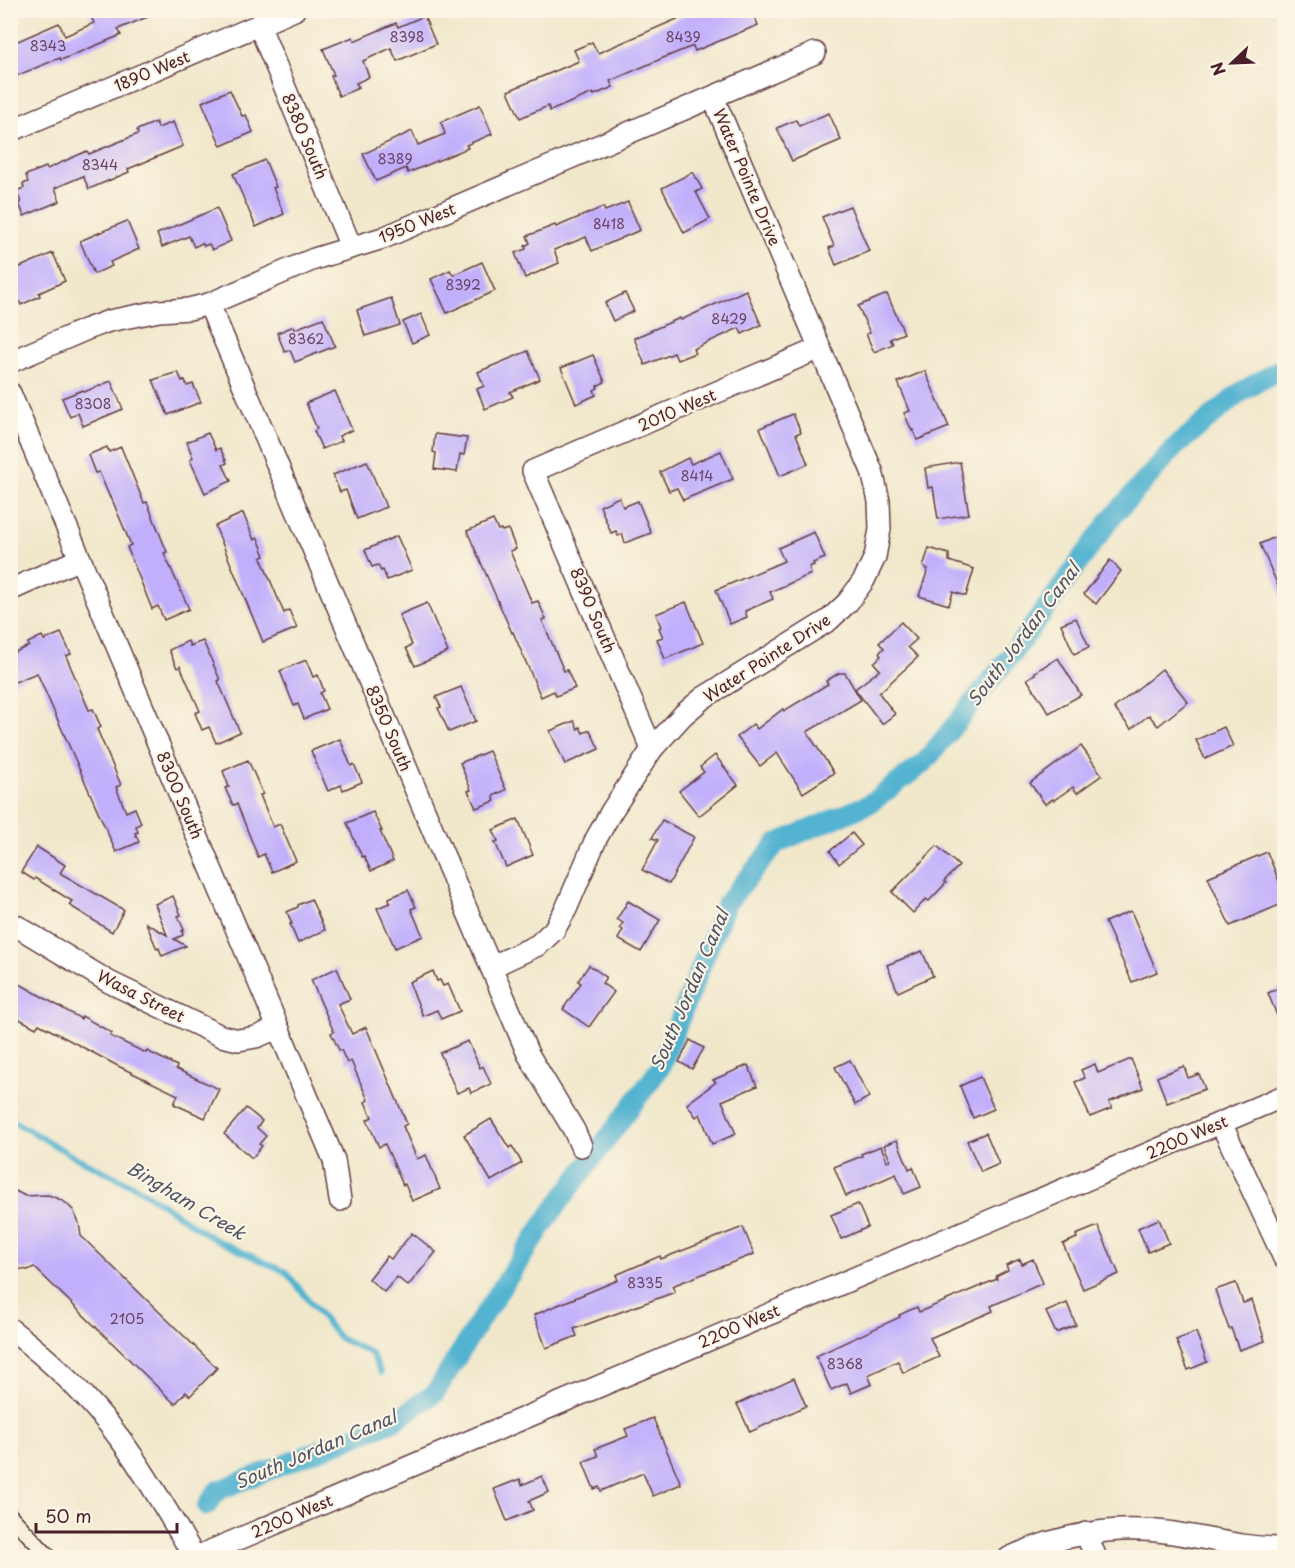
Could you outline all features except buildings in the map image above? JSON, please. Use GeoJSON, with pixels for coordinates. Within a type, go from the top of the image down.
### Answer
{"type":"FeatureCollection","features":[{"type":"Feature","properties":{"kind":"street","name":"1890 West"},"geometry":{"type":"LineString","coordinates":[[10,131],[294,10]]}},
{"type":"Feature","properties":{"kind":"street","name":"8380 South"},"geometry":{"type":"LineString","coordinates":[[259,25],[351,247]]}},
{"type":"Feature","properties":{"kind":"street","name":"1950 West"},"geometry":{"type":"LineString","coordinates":[[10,362],[109,321],[209,304],[314,259],[384,238],[815,53]]}},
{"type":"Feature","properties":{"kind":"street","name":"Water Pointe Drive"},"geometry":{"type":"LineString","coordinates":[[491,967],[538,945],[554,930],[606,821],[652,749],[683,715],[703,698],[829,620],[848,602],[864,580],[874,557],[880,529],[879,501],[872,471],[713,97]]}},
{"type":"Feature","properties":{"kind":"street","name":"8350 South"},"geometry":{"type":"LineString","coordinates":[[209,304],[528,1054],[581,1146]]}},
{"type":"Feature","properties":{"kind":"street","name":"2010 West"},"geometry":{"type":"LineString","coordinates":[[533,471],[820,348]]}},
{"type":"Feature","properties":{"kind":"street","name":"8300 South"},"geometry":{"type":"LineString","coordinates":[[10,393],[334,1160],[340,1200]]}},
{"type":"Feature","properties":{"kind":"street","name":"8390 South"},"geometry":{"type":"LineString","coordinates":[[533,471],[652,749]]}},
{"type":"Feature","properties":{"kind":"street"},"geometry":{"type":"LineString","coordinates":[[10,590],[80,559]]}},
{"type":"Feature","properties":{"kind":"street","name":"Wasa Street"},"geometry":{"type":"LineString","coordinates":[[10,922],[109,982],[221,1036],[239,1040],[256,1037],[278,1028]]}},
{"type":"Feature","properties":{"kind":"street","name":"2200 West"},"geometry":{"type":"LineString","coordinates":[[178,1557],[194,1557],[1284,1096]]}},
{"type":"Feature","properties":{"kind":"street"},"geometry":{"type":"LineString","coordinates":[[1221,1123],[1284,1258]]}},
{"type":"Feature","properties":{"kind":"street"},"geometry":{"type":"LineString","coordinates":[[10,1329],[66,1377],[108,1424],[137,1463],[194,1557]]}},
{"type":"Feature","properties":{"kind":"street"},"geometry":{"type":"LineString","coordinates":[[1009,1557],[1025,1550],[1086,1533],[1126,1530],[1164,1531],[1235,1544],[1284,1548]]}},
{"type":"Feature","properties":{"kind":"street"},"geometry":{"type":"LineString","coordinates":[[1086,1533],[1096,1557]]}},
{"type":"Feature","properties":{"kind":"waterway","name":"South Jordan Canal"},"geometry":{"type":"LineString","coordinates":[[207,1506],[217,1491],[394,1421],[435,1393],[550,1215],[660,1068],[726,904],[777,843],[869,804],[924,763],[1016,649],[1110,520],[1175,447],[1241,392],[1284,367]]}},
{"type":"Feature","properties":{"kind":"waterway","name":"Bingham Creek"},"geometry":{"type":"LineString","coordinates":[[10,1119],[71,1155],[138,1188],[214,1239],[286,1272],[339,1338],[371,1353],[381,1373]]}},
{"type":"Feature","properties":{"kind":"tram line"},"geometry":{"type":"LineString","coordinates":[[10,1504],[61,1558]]}},
{"type":"Feature","properties":{"kind":"tram line"},"geometry":{"type":"LineString","coordinates":[[10,1527],[40,1558]]}}]}
